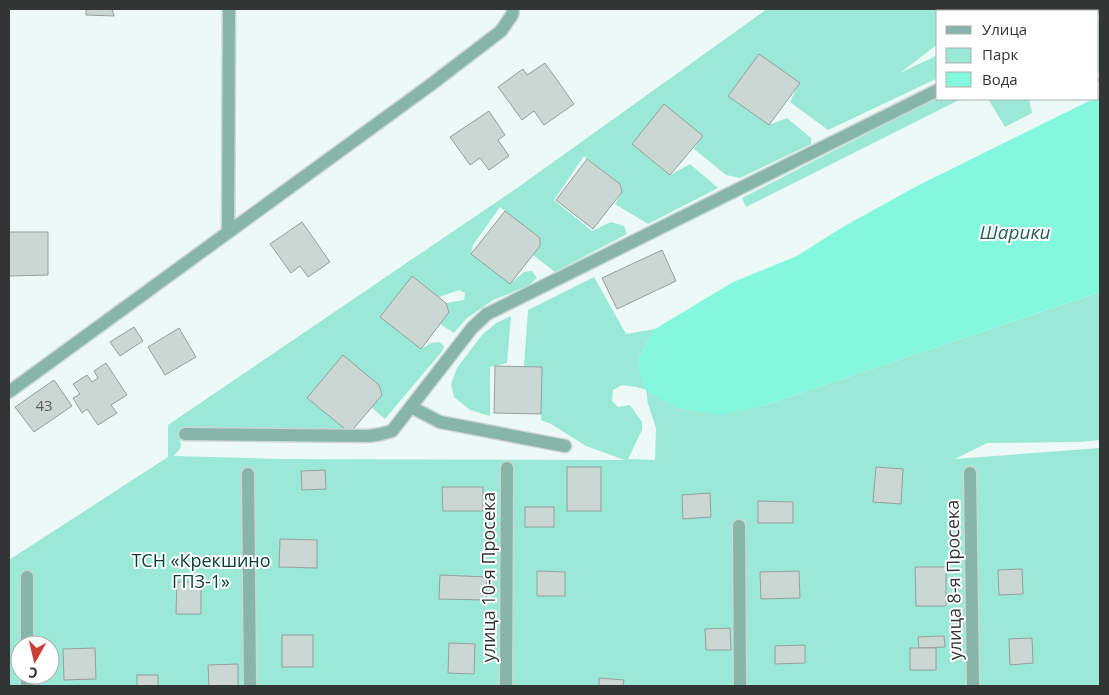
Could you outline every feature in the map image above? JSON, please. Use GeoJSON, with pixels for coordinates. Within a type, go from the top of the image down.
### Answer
{"type":"FeatureCollection","features":[{"type":"Feature","properties":{"kind":"street"},"geometry":{"type":"LineString","coordinates":[[228,232],[229,9]]}},
{"type":"Feature","properties":{"kind":"street"},"geometry":{"type":"LineString","coordinates":[[9,392],[429,86],[501,31],[514,9]]}},
{"type":"Feature","properties":{"kind":"street"},"geometry":{"type":"LineString","coordinates":[[185,434],[375,435],[392,431],[472,328],[487,314],[936,91]]}},
{"type":"Feature","properties":{"kind":"street"},"geometry":{"type":"LineString","coordinates":[[411,407],[440,422],[564,446]]}},
{"type":"Feature","properties":{"kind":"street","name":"улица 10-я Просека"},"geometry":{"type":"LineString","coordinates":[[506,686],[507,468]]}},
{"type":"Feature","properties":{"kind":"street","name":"улица 8-я Просека"},"geometry":{"type":"LineString","coordinates":[[970,473],[973,686]]}},
{"type":"Feature","properties":{"kind":"street"},"geometry":{"type":"LineString","coordinates":[[248,474],[250,686]]}},
{"type":"Feature","properties":{"kind":"street"},"geometry":{"type":"LineString","coordinates":[[740,526],[740,686]]}},
{"type":"Feature","properties":{"kind":"street"},"geometry":{"type":"LineString","coordinates":[[27,577],[27,635]]}},
{"type":"Feature","properties":{"kind":"green space","name":"ТСН «Крекшино ГПЗ-1»"},"geometry":{"type":"Polygon","coordinates":[[[767,9],[986,9],[936,10],[936,46],[900,73],[936,56],[936,79],[828,130],[790,102],[799,83],[729,96],[769,125],[787,118],[811,138],[811,144],[740,178],[726,175],[694,149],[702,136],[664,105],[632,144],[670,175],[690,164],[718,188],[648,224],[615,204],[622,192],[620,184],[584,156],[554,200],[592,231],[611,222],[624,226],[627,234],[555,272],[533,255],[540,246],[540,238],[500,207],[473,245],[471,254],[510,284],[524,272],[532,271],[537,278],[528,286],[493,300],[466,319],[454,333],[440,324],[449,312],[446,303],[464,300],[465,293],[459,290],[439,297],[412,276],[380,317],[421,349],[431,343],[439,342],[444,346],[443,350],[385,419],[371,407],[382,395],[379,385],[343,355],[307,398],[350,433],[182,427],[181,447],[174,456],[279,459],[625,460],[586,446],[551,424],[541,420],[542,367],[524,366],[528,310],[594,277],[626,334],[655,329],[639,357],[762,406],[1100,292],[1100,440],[987,443],[955,459],[1100,448],[1100,686],[9,686],[9,560],[168,457],[168,425],[517,188],[767,9]],[[622,385],[613,390],[612,401],[618,407],[630,405],[642,422],[642,430],[628,459],[655,460],[656,428],[648,404],[646,390],[622,385]]]}},
{"type":"Feature","properties":{"kind":"green space"},"geometry":{"type":"Polygon","coordinates":[[[1100,17],[1100,72],[1099,72],[1100,17]]]}},
{"type":"Feature","properties":{"kind":"green space"},"geometry":{"type":"Polygon","coordinates":[[[936,98],[936,100],[959,100],[746,207],[742,198],[936,98]]]}},
{"type":"Feature","properties":{"kind":"green space"},"geometry":{"type":"Polygon","coordinates":[[[989,100],[1029,100],[1032,113],[1005,127],[989,100]]]}},
{"type":"Feature","properties":{"kind":"green space"},"geometry":{"type":"Polygon","coordinates":[[[511,316],[507,363],[490,367],[490,416],[470,410],[454,397],[451,384],[457,368],[482,335],[496,323],[511,316]]]}},
{"type":"Feature","properties":{"kind":"water","name":"Шарики"},"geometry":{"type":"Polygon","coordinates":[[[1099,98],[1100,292],[762,406],[719,415],[677,408],[646,390],[639,370],[639,357],[655,329],[733,282],[797,256],[841,228],[917,186],[1089,101],[1099,100],[1099,98]]]}},
{"type":"Feature","properties":{"kind":"building"},"geometry":{"type":"Polygon","coordinates":[[[86,9],[112,9],[114,16],[86,15],[86,9]]]}},
{"type":"Feature","properties":{"kind":"building"},"geometry":{"type":"Polygon","coordinates":[[[759,54],[800,83],[769,125],[728,96],[759,54]]]}},
{"type":"Feature","properties":{"kind":"building"},"geometry":{"type":"Polygon","coordinates":[[[545,63],[574,104],[544,125],[534,111],[522,120],[498,87],[523,69],[527,75],[545,63]]]}},
{"type":"Feature","properties":{"kind":"building"},"geometry":{"type":"Polygon","coordinates":[[[664,104],[703,136],[670,175],[632,144],[664,104]]]}},
{"type":"Feature","properties":{"kind":"building"},"geometry":{"type":"Polygon","coordinates":[[[489,111],[505,135],[498,140],[509,156],[489,170],[480,158],[470,165],[450,137],[489,111]]]}},
{"type":"Feature","properties":{"kind":"building"},"geometry":{"type":"Polygon","coordinates":[[[587,159],[620,184],[622,192],[593,229],[556,200],[587,159]]]}},
{"type":"Feature","properties":{"kind":"building"},"geometry":{"type":"Polygon","coordinates":[[[505,211],[540,238],[540,246],[510,284],[471,254],[505,211]]]}},
{"type":"Feature","properties":{"kind":"building"},"geometry":{"type":"Polygon","coordinates":[[[302,222],[330,262],[308,277],[300,266],[291,273],[270,244],[302,222]]]}},
{"type":"Feature","properties":{"kind":"building"},"geometry":{"type":"Polygon","coordinates":[[[9,232],[48,232],[48,275],[9,276],[9,232]]]}},
{"type":"Feature","properties":{"kind":"building"},"geometry":{"type":"Polygon","coordinates":[[[662,250],[676,281],[617,309],[602,278],[662,250]]]}},
{"type":"Feature","properties":{"kind":"building"},"geometry":{"type":"Polygon","coordinates":[[[412,276],[446,303],[449,312],[421,349],[380,317],[412,276]]]}},
{"type":"Feature","properties":{"kind":"building"},"geometry":{"type":"Polygon","coordinates":[[[134,327],[143,341],[120,356],[110,342],[134,327]]]}},
{"type":"Feature","properties":{"kind":"building"},"geometry":{"type":"Polygon","coordinates":[[[179,328],[196,357],[165,375],[148,347],[179,328]]]}},
{"type":"Feature","properties":{"kind":"building"},"geometry":{"type":"Polygon","coordinates":[[[343,355],[379,385],[382,395],[350,433],[307,398],[343,355]]]}},
{"type":"Feature","properties":{"kind":"building"},"geometry":{"type":"Polygon","coordinates":[[[106,363],[127,395],[111,405],[117,413],[98,425],[87,409],[82,413],[73,398],[80,394],[73,384],[87,375],[92,382],[98,378],[94,371],[106,363]]]}},
{"type":"Feature","properties":{"kind":"building"},"geometry":{"type":"Polygon","coordinates":[[[495,366],[542,367],[541,414],[494,413],[495,366]]]}},
{"type":"Feature","properties":{"kind":"building"},"geometry":{"type":"Polygon","coordinates":[[[54,380],[72,406],[34,432],[15,407],[54,380]]]}},
{"type":"Feature","properties":{"kind":"building"},"geometry":{"type":"Polygon","coordinates":[[[567,467],[601,467],[601,511],[567,511],[567,467]]]}},
{"type":"Feature","properties":{"kind":"building"},"geometry":{"type":"Polygon","coordinates":[[[876,467],[903,469],[901,504],[873,502],[876,467]]]}},
{"type":"Feature","properties":{"kind":"building"},"geometry":{"type":"Polygon","coordinates":[[[325,470],[326,489],[302,490],[301,471],[325,470]]]}},
{"type":"Feature","properties":{"kind":"building"},"geometry":{"type":"Polygon","coordinates":[[[442,487],[483,487],[483,511],[443,511],[442,487]]]}},
{"type":"Feature","properties":{"kind":"building"},"geometry":{"type":"Polygon","coordinates":[[[710,493],[711,517],[683,519],[682,495],[710,493]]]}},
{"type":"Feature","properties":{"kind":"building"},"geometry":{"type":"Polygon","coordinates":[[[758,501],[793,502],[793,523],[758,523],[758,501]]]}},
{"type":"Feature","properties":{"kind":"building"},"geometry":{"type":"Polygon","coordinates":[[[525,507],[554,507],[554,527],[525,527],[525,507]]]}},
{"type":"Feature","properties":{"kind":"building"},"geometry":{"type":"Polygon","coordinates":[[[280,539],[317,540],[317,568],[279,567],[280,539]]]}},
{"type":"Feature","properties":{"kind":"building"},"geometry":{"type":"Polygon","coordinates":[[[915,567],[946,567],[946,606],[916,606],[915,567]]]}},
{"type":"Feature","properties":{"kind":"building"},"geometry":{"type":"Polygon","coordinates":[[[1022,569],[1023,594],[999,595],[998,570],[1022,569]]]}},
{"type":"Feature","properties":{"kind":"building"},"geometry":{"type":"Polygon","coordinates":[[[537,571],[565,572],[565,596],[537,596],[537,571]]]}},
{"type":"Feature","properties":{"kind":"building"},"geometry":{"type":"Polygon","coordinates":[[[799,571],[800,598],[761,599],[760,572],[799,571]]]}},
{"type":"Feature","properties":{"kind":"building"},"geometry":{"type":"Polygon","coordinates":[[[440,575],[487,577],[486,600],[439,599],[440,575]]]}},
{"type":"Feature","properties":{"kind":"building"},"geometry":{"type":"Polygon","coordinates":[[[177,582],[201,582],[201,614],[176,614],[177,582]]]}},
{"type":"Feature","properties":{"kind":"building"},"geometry":{"type":"Polygon","coordinates":[[[730,628],[731,650],[706,650],[705,629],[730,628]]]}},
{"type":"Feature","properties":{"kind":"building"},"geometry":{"type":"Polygon","coordinates":[[[282,635],[313,635],[313,667],[282,667],[282,635]]]}},
{"type":"Feature","properties":{"kind":"building"},"geometry":{"type":"Polygon","coordinates":[[[944,636],[945,647],[919,648],[918,637],[944,636]]]}},
{"type":"Feature","properties":{"kind":"building"},"geometry":{"type":"Polygon","coordinates":[[[1032,638],[1033,663],[1010,665],[1009,639],[1032,638]]]}},
{"type":"Feature","properties":{"kind":"building"},"geometry":{"type":"Polygon","coordinates":[[[449,643],[475,644],[474,674],[448,673],[449,643]]]}},
{"type":"Feature","properties":{"kind":"building"},"geometry":{"type":"Polygon","coordinates":[[[805,645],[805,663],[775,664],[775,646],[805,645]]]}},
{"type":"Feature","properties":{"kind":"building"},"geometry":{"type":"Polygon","coordinates":[[[95,648],[96,679],[64,680],[63,649],[95,648]]]}},
{"type":"Feature","properties":{"kind":"building"},"geometry":{"type":"Polygon","coordinates":[[[910,648],[936,648],[936,670],[910,670],[910,648]]]}},
{"type":"Feature","properties":{"kind":"building"},"geometry":{"type":"Polygon","coordinates":[[[238,664],[238,686],[209,686],[208,665],[238,664]]]}},
{"type":"Feature","properties":{"kind":"building"},"geometry":{"type":"Polygon","coordinates":[[[137,675],[158,675],[158,686],[137,686],[137,675]]]}},
{"type":"Feature","properties":{"kind":"building"},"geometry":{"type":"Polygon","coordinates":[[[599,678],[624,680],[623,686],[599,686],[599,678]]]}}]}
